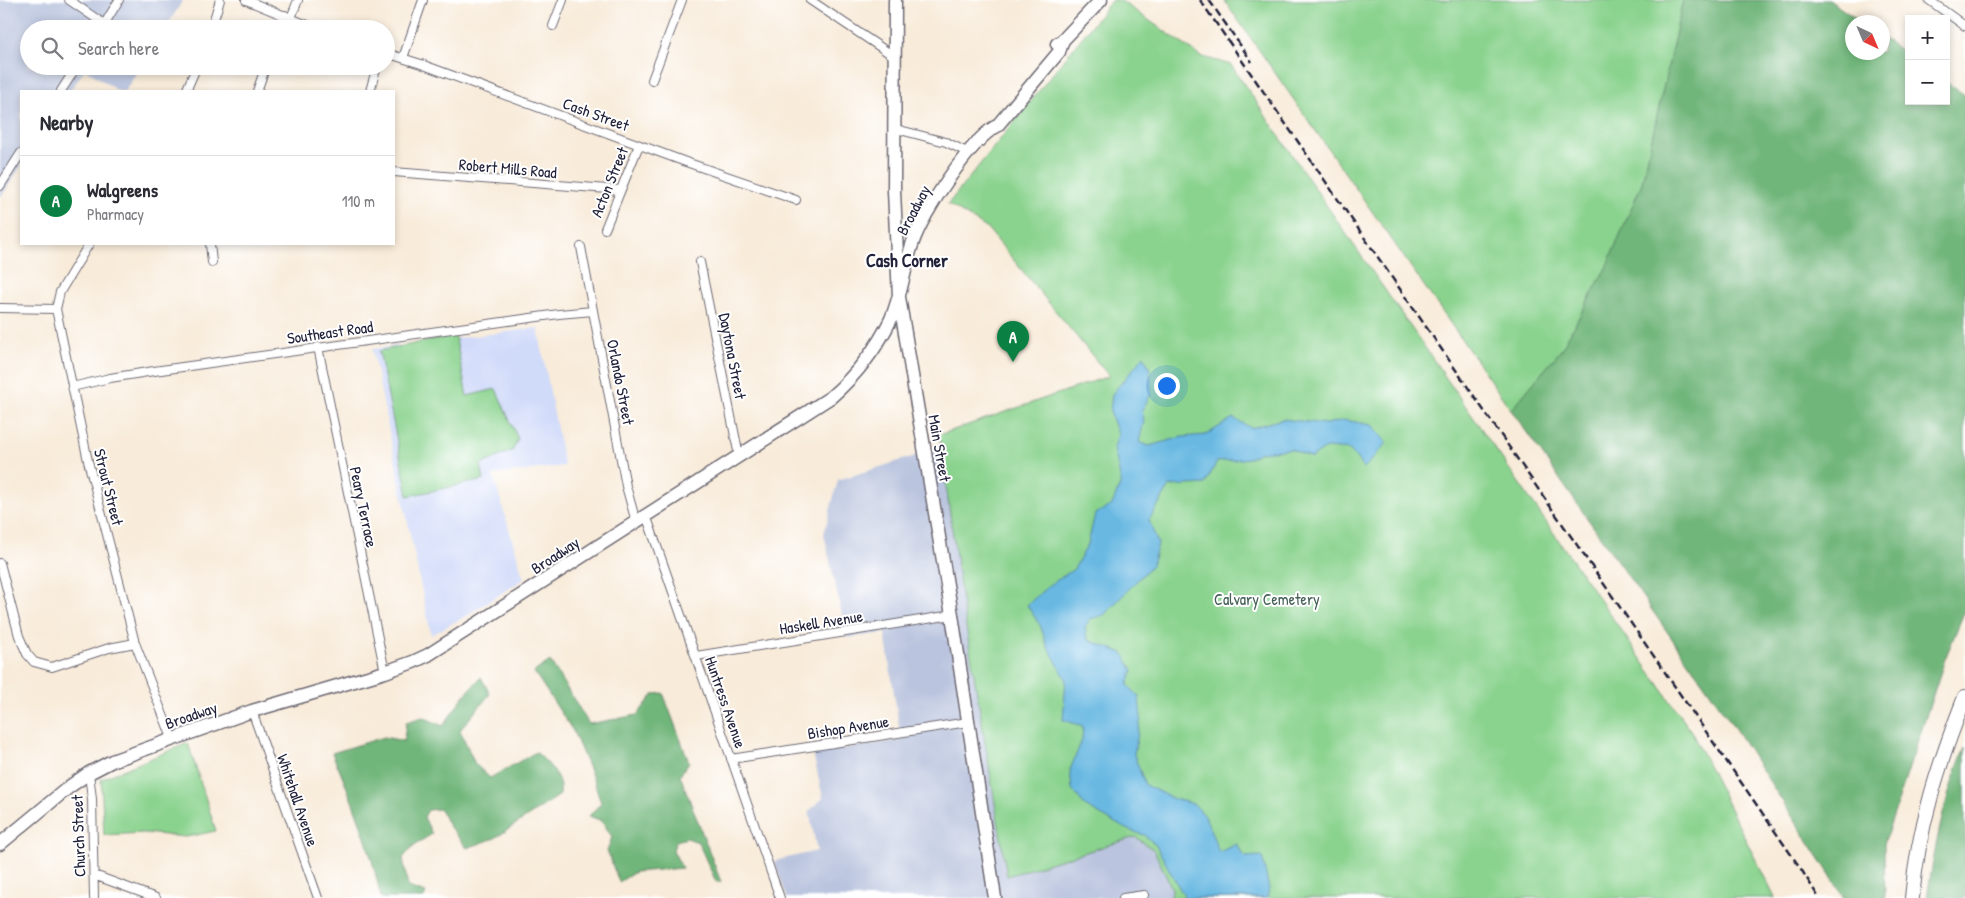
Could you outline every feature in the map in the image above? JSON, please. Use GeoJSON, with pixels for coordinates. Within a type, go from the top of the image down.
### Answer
{"type":"FeatureCollection","features":[{"type":"Feature","properties":{"kind":"highway"},"geometry":{"type":"LineString","coordinates":[[1912,898],[1928,802],[1942,757],[1965,697]]}},
{"type":"Feature","properties":{"kind":"main road","name":"Main Street"},"geometry":{"type":"LineString","coordinates":[[895,0],[895,226],[899,297],[952,615],[995,898]]}},
{"type":"Feature","properties":{"kind":"main road","name":"Broadway"},"geometry":{"type":"LineString","coordinates":[[0,844],[69,787],[112,761],[252,711],[385,672],[413,662],[428,654],[831,397],[848,382],[880,338],[892,317],[899,297],[910,250],[919,225],[928,210],[969,153],[990,129],[997,126],[1058,52],[1064,40],[1101,0]]}},
{"type":"Feature","properties":{"kind":"street"},"geometry":{"type":"LineString","coordinates":[[69,0],[94,20]]}},
{"type":"Feature","properties":{"kind":"street"},"geometry":{"type":"LineString","coordinates":[[107,20],[120,0]]}},
{"type":"Feature","properties":{"kind":"street"},"geometry":{"type":"LineString","coordinates":[[213,20],[220,0]]}},
{"type":"Feature","properties":{"kind":"street"},"geometry":{"type":"LineString","coordinates":[[246,0],[295,20]]}},
{"type":"Feature","properties":{"kind":"street"},"geometry":{"type":"LineString","coordinates":[[286,20],[298,0]]}},
{"type":"Feature","properties":{"kind":"street"},"geometry":{"type":"LineString","coordinates":[[403,58],[423,0]]}},
{"type":"Feature","properties":{"kind":"street"},"geometry":{"type":"LineString","coordinates":[[553,26],[563,0]]}},
{"type":"Feature","properties":{"kind":"street"},"geometry":{"type":"LineString","coordinates":[[652,80],[682,0]]}},
{"type":"Feature","properties":{"kind":"street"},"geometry":{"type":"LineString","coordinates":[[810,0],[895,57]]}},
{"type":"Feature","properties":{"kind":"street"},"geometry":{"type":"LineString","coordinates":[[1929,0],[1965,26]]}},
{"type":"Feature","properties":{"kind":"street","name":"Cash Street"},"geometry":{"type":"LineString","coordinates":[[395,56],[796,200]]}},
{"type":"Feature","properties":{"kind":"street"},"geometry":{"type":"LineString","coordinates":[[62,90],[71,75]]}},
{"type":"Feature","properties":{"kind":"street"},"geometry":{"type":"LineString","coordinates":[[186,90],[193,75]]}},
{"type":"Feature","properties":{"kind":"street"},"geometry":{"type":"LineString","coordinates":[[257,90],[263,75]]}},
{"type":"Feature","properties":{"kind":"street"},"geometry":{"type":"LineString","coordinates":[[370,90],[374,75]]}},
{"type":"Feature","properties":{"kind":"street"},"geometry":{"type":"LineString","coordinates":[[896,129],[946,142],[969,153]]}},
{"type":"Feature","properties":{"kind":"street","name":"Acton Street"},"geometry":{"type":"LineString","coordinates":[[605,229],[639,145]]}},
{"type":"Feature","properties":{"kind":"street"},"geometry":{"type":"LineString","coordinates":[[0,186],[20,155]]}},
{"type":"Feature","properties":{"kind":"street","name":"Robert Mills Road"},"geometry":{"type":"LineString","coordinates":[[395,172],[620,190]]}},
{"type":"Feature","properties":{"kind":"street","name":"Strout Street"},"geometry":{"type":"LineString","coordinates":[[87,245],[60,292],[56,309],[88,461],[135,643],[172,738]]}},
{"type":"Feature","properties":{"kind":"street"},"geometry":{"type":"LineString","coordinates":[[210,245],[212,262]]}},
{"type":"Feature","properties":{"kind":"street","name":"Orlando Street"},"geometry":{"type":"LineString","coordinates":[[581,247],[626,486],[641,518]]}},
{"type":"Feature","properties":{"kind":"street","name":"Daytona Street"},"geometry":{"type":"LineString","coordinates":[[700,262],[739,456]]}},
{"type":"Feature","properties":{"kind":"street"},"geometry":{"type":"LineString","coordinates":[[0,308],[56,309]]}},
{"type":"Feature","properties":{"kind":"street","name":"Southeast Road"},"geometry":{"type":"LineString","coordinates":[[72,387],[110,378],[318,347],[559,314],[593,312]]}},
{"type":"Feature","properties":{"kind":"street","name":"Peary Terrace"},"geometry":{"type":"LineString","coordinates":[[318,347],[385,672]]}},
{"type":"Feature","properties":{"kind":"street","name":"Huntress Avenue"},"geometry":{"type":"LineString","coordinates":[[641,518],[696,656],[780,898]]}},
{"type":"Feature","properties":{"kind":"street"},"geometry":{"type":"LineString","coordinates":[[0,563],[19,636],[27,654],[34,662],[52,667],[108,648],[135,643]]}},
{"type":"Feature","properties":{"kind":"street","name":"Haskell Avenue"},"geometry":{"type":"LineString","coordinates":[[696,656],[952,615]]}},
{"type":"Feature","properties":{"kind":"street","name":"Whitehall Avenue"},"geometry":{"type":"LineString","coordinates":[[252,711],[318,898]]}},
{"type":"Feature","properties":{"kind":"street","name":"Bishop Avenue"},"geometry":{"type":"LineString","coordinates":[[731,759],[968,722]]}},
{"type":"Feature","properties":{"kind":"street","name":"Church Street"},"geometry":{"type":"LineString","coordinates":[[90,773],[94,898]]}},
{"type":"Feature","properties":{"kind":"street"},"geometry":{"type":"LineString","coordinates":[[94,874],[156,898]]}},
{"type":"Feature","properties":{"kind":"street"},"geometry":{"type":"LineString","coordinates":[[1123,898],[1144,895]]}},
{"type":"Feature","properties":{"kind":"shaded area"},"geometry":{"type":"Polygon","coordinates":[[[0,0],[183,0],[171,20],[20,20],[20,75],[81,75],[71,90],[20,90],[20,168],[0,198],[0,0]]]}},
{"type":"Feature","properties":{"kind":"shaded area"},"geometry":{"type":"Polygon","coordinates":[[[94,75],[135,75],[126,90],[116,90],[94,75]]]}},
{"type":"Feature","properties":{"kind":"shaded area"},"geometry":{"type":"Polygon","coordinates":[[[538,328],[564,466],[493,475],[524,579],[464,617],[431,635],[372,349],[538,328]]]}},
{"type":"Feature","properties":{"kind":"shaded area"},"geometry":{"type":"Polygon","coordinates":[[[941,448],[964,614],[1007,876],[1135,837],[1154,850],[1172,889],[1171,898],[787,898],[774,861],[817,851],[809,811],[823,798],[813,753],[901,740],[885,633],[847,638],[824,534],[838,480],[941,448]]]}},
{"type":"Feature","properties":{"kind":"green space","name":"Calvary Cemetery"},"geometry":{"type":"Polygon","coordinates":[[[1112,0],[1120,0],[1200,56],[1231,65],[1691,731],[1775,898],[1171,898],[1172,889],[1154,850],[1135,837],[1007,876],[964,614],[939,435],[1109,376],[988,229],[948,204],[1112,0]]]}},
{"type":"Feature","properties":{"kind":"green space"},"geometry":{"type":"Polygon","coordinates":[[[1224,0],[1683,0],[1642,183],[1606,268],[1561,350],[1511,410],[1224,0]]]}},
{"type":"Feature","properties":{"kind":"green space"},"geometry":{"type":"Polygon","coordinates":[[[1683,0],[1829,0],[1851,15],[1845,15],[1845,60],[1890,60],[1890,43],[1905,53],[1905,105],[1950,105],[1950,85],[1965,95],[1965,610],[1945,659],[1884,844],[1885,898],[1844,898],[1730,721],[1511,410],[1561,350],[1606,268],[1642,183],[1683,0]]]}},
{"type":"Feature","properties":{"kind":"green space"},"geometry":{"type":"Polygon","coordinates":[[[455,335],[467,396],[496,389],[518,439],[513,450],[481,465],[484,480],[408,496],[379,351],[455,335]]]}},
{"type":"Feature","properties":{"kind":"green space"},"geometry":{"type":"Polygon","coordinates":[[[550,661],[589,724],[637,715],[654,694],[663,693],[689,762],[680,775],[721,882],[716,882],[698,842],[687,838],[676,841],[673,850],[682,868],[635,872],[619,882],[607,851],[612,837],[602,821],[589,816],[601,803],[592,776],[573,731],[534,672],[550,661]]]}},
{"type":"Feature","properties":{"kind":"green space"},"geometry":{"type":"Polygon","coordinates":[[[481,677],[490,694],[460,730],[475,764],[490,778],[536,752],[557,776],[560,795],[495,838],[467,848],[449,826],[440,809],[428,810],[424,817],[432,834],[413,846],[403,858],[408,887],[426,893],[424,898],[381,898],[361,824],[332,753],[384,737],[404,741],[406,722],[423,717],[443,726],[463,697],[481,677]]]}},
{"type":"Feature","properties":{"kind":"green space"},"geometry":{"type":"Polygon","coordinates":[[[188,743],[216,831],[186,837],[144,833],[104,835],[101,779],[188,743]]]}},
{"type":"Feature","properties":{"kind":"green space"},"geometry":{"type":"Polygon","coordinates":[[[1965,748],[1965,898],[1927,898],[1946,803],[1965,748]]]}},
{"type":"Feature","properties":{"kind":"water"},"geometry":{"type":"Polygon","coordinates":[[[1144,356],[1150,369],[1151,394],[1142,410],[1144,421],[1139,442],[1149,446],[1182,437],[1206,435],[1233,418],[1251,428],[1282,419],[1326,424],[1345,420],[1372,425],[1387,443],[1364,468],[1350,450],[1326,448],[1311,458],[1291,449],[1261,452],[1249,458],[1217,462],[1205,484],[1170,486],[1149,520],[1158,544],[1152,565],[1104,615],[1090,619],[1085,627],[1088,640],[1123,653],[1133,670],[1128,685],[1139,697],[1141,718],[1134,754],[1145,785],[1174,799],[1194,804],[1205,816],[1219,852],[1237,844],[1244,857],[1262,856],[1269,889],[1267,898],[1185,898],[1155,844],[1144,835],[1126,829],[1085,806],[1072,789],[1070,770],[1082,740],[1083,726],[1063,720],[1066,679],[1047,645],[1040,625],[1027,605],[1047,587],[1074,569],[1088,544],[1095,514],[1112,505],[1121,482],[1114,448],[1118,434],[1110,412],[1112,394],[1144,356]]]}},
{"type":"Feature","properties":{"kind":"railway"},"geometry":{"type":"LineString","coordinates":[[1200,0],[1801,869],[1819,898]]}},
{"type":"Feature","properties":{"kind":"railway"},"geometry":{"type":"LineString","coordinates":[[1209,0],[1252,62]]}},
{"type":"Feature","properties":{"kind":"place","name":"Walgreens"},"geometry":{"type":"Point","coordinates":[1013,362]}},
{"type":"Feature","properties":{"kind":"district","name":"Cash Corner"},"geometry":{"type":"Point","coordinates":[907,260]}}]}
